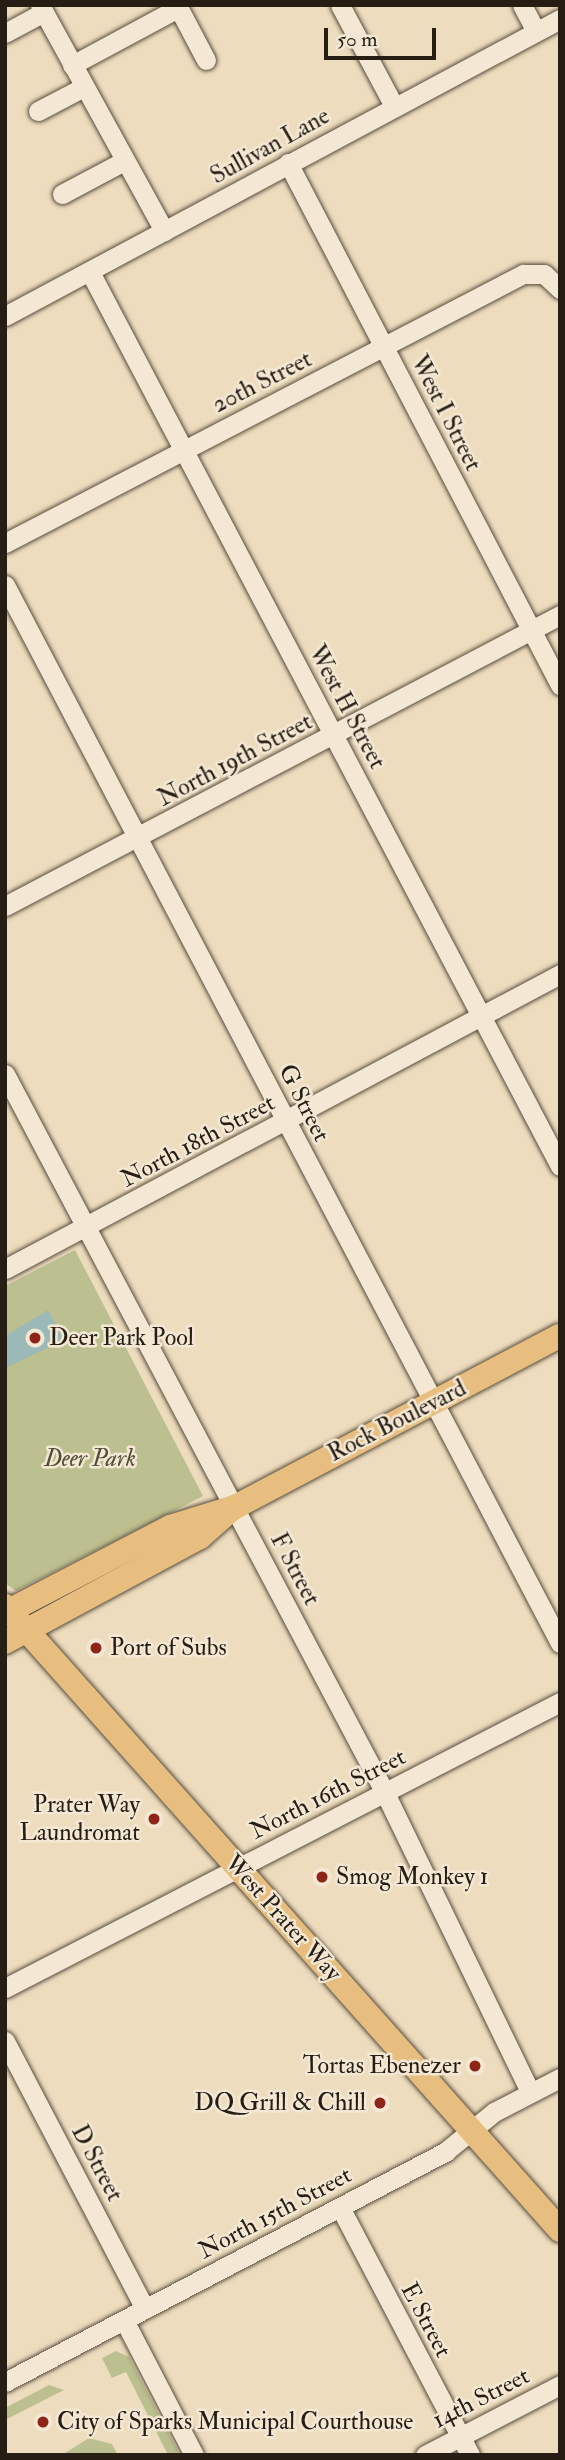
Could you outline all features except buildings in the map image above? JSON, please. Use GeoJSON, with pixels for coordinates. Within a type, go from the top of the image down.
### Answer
{"type":"FeatureCollection","features":[{"type":"Feature","properties":{"kind":"main road","name":"Rock Boulevard"},"geometry":{"type":"LineString","coordinates":[[7,1610],[170,1527],[235,1507],[560,1336]]}},
{"type":"Feature","properties":{"kind":"main road","name":"Rock Boulevard"},"geometry":{"type":"LineString","coordinates":[[5,1642],[200,1537],[235,1507]]}},
{"type":"Feature","properties":{"kind":"main road","name":"West Prater Way"},"geometry":{"type":"LineString","coordinates":[[7,1610],[560,2230]]}},
{"type":"Feature","properties":{"kind":"street"},"geometry":{"type":"LineString","coordinates":[[341,5],[394,106]]}},
{"type":"Feature","properties":{"kind":"street"},"geometry":{"type":"LineString","coordinates":[[522,5],[536,31]]}},
{"type":"Feature","properties":{"kind":"street"},"geometry":{"type":"LineString","coordinates":[[72,65],[178,6],[206,60]]}},
{"type":"Feature","properties":{"kind":"street"},"geometry":{"type":"LineString","coordinates":[[5,33],[42,9],[164,231]]}},
{"type":"Feature","properties":{"kind":"street","name":"Sullivan Lane"},"geometry":{"type":"LineString","coordinates":[[5,316],[560,19]]}},
{"type":"Feature","properties":{"kind":"street"},"geometry":{"type":"LineString","coordinates":[[38,111],[84,87]]}},
{"type":"Feature","properties":{"kind":"street"},"geometry":{"type":"LineString","coordinates":[[62,194],[124,161]]}},
{"type":"Feature","properties":{"kind":"street","name":"West I Street"},"geometry":{"type":"LineString","coordinates":[[288,163],[560,685]]}},
{"type":"Feature","properties":{"kind":"street","name":"West H Street"},"geometry":{"type":"LineString","coordinates":[[90,272],[560,1166]]}},
{"type":"Feature","properties":{"kind":"street","name":"20th Street"},"geometry":{"type":"LineString","coordinates":[[5,543],[523,274],[544,274],[560,289]]}},
{"type":"Feature","properties":{"kind":"street","name":"G Street"},"geometry":{"type":"LineString","coordinates":[[5,585],[287,1122],[430,1404],[560,1643]]}},
{"type":"Feature","properties":{"kind":"street","name":"North 19th Street"},"geometry":{"type":"LineString","coordinates":[[5,906],[560,615]]}},
{"type":"Feature","properties":{"kind":"street","name":"North 18th Street"},"geometry":{"type":"LineString","coordinates":[[5,1269],[287,1122],[560,974]]}},
{"type":"Feature","properties":{"kind":"street","name":"F Street"},"geometry":{"type":"LineString","coordinates":[[5,1074],[88,1226],[385,1793],[530,2092]]}},
{"type":"Feature","properties":{"kind":"street","name":"North 16th Street"},"geometry":{"type":"LineString","coordinates":[[5,1988],[560,1702]]}},
{"type":"Feature","properties":{"kind":"street","name":"D Street"},"geometry":{"type":"LineString","coordinates":[[5,2040],[145,2308]]}},
{"type":"Feature","properties":{"kind":"street","name":"North 15th Street"},"geometry":{"type":"LineString","coordinates":[[5,2382],[446,2151],[530,2092],[560,2078]]}},
{"type":"Feature","properties":{"kind":"street","name":"E Street"},"geometry":{"type":"LineString","coordinates":[[340,2207],[470,2455]]}},
{"type":"Feature","properties":{"kind":"street"},"geometry":{"type":"LineString","coordinates":[[124,2320],[194,2455]]}},
{"type":"Feature","properties":{"kind":"street","name":"14th Street"},"geometry":{"type":"LineString","coordinates":[[425,2455],[560,2385]]}},
{"type":"Feature","properties":{"kind":"green space","name":"Deer Park"},"geometry":{"type":"Polygon","coordinates":[[[75,1250],[203,1496],[16,1591],[5,1583],[5,1286],[75,1250]]]}},
{"type":"Feature","properties":{"kind":"green space"},"geometry":{"type":"Polygon","coordinates":[[[116,2351],[129,2357],[180,2455],[168,2455],[126,2372],[112,2378],[102,2358],[116,2351]]]}},
{"type":"Feature","properties":{"kind":"green space"},"geometry":{"type":"Polygon","coordinates":[[[49,2385],[64,2390],[5,2420],[5,2408],[49,2385]]]}},
{"type":"Feature","properties":{"kind":"green space"},"geometry":{"type":"Polygon","coordinates":[[[89,2438],[112,2444],[118,2455],[62,2455],[89,2438]]]}},
{"type":"Feature","properties":{"kind":"water","name":"Deer Park Pool"},"geometry":{"type":"Polygon","coordinates":[[[48,1310],[64,1340],[5,1368],[5,1336],[48,1310]]]}},
{"type":"Feature","properties":{"kind":"place","name":"Deer Park Pool"},"geometry":{"type":"Point","coordinates":[35,1338]}},
{"type":"Feature","properties":{"kind":"place","name":"Port of Subs"},"geometry":{"type":"Point","coordinates":[96,1648]}},
{"type":"Feature","properties":{"kind":"place","name":"Prater Way Laundromat"},"geometry":{"type":"Point","coordinates":[154,1819]}},
{"type":"Feature","properties":{"kind":"place","name":"Smog Monkey 1"},"geometry":{"type":"Point","coordinates":[322,1877]}},
{"type":"Feature","properties":{"kind":"place","name":"Tortas Ebenezer"},"geometry":{"type":"Point","coordinates":[475,2066]}},
{"type":"Feature","properties":{"kind":"place","name":"DQ Grill & Chill"},"geometry":{"type":"Point","coordinates":[380,2103]}},
{"type":"Feature","properties":{"kind":"place","name":"City of Sparks Municipal Courthouse"},"geometry":{"type":"Point","coordinates":[43,2422]}}]}
